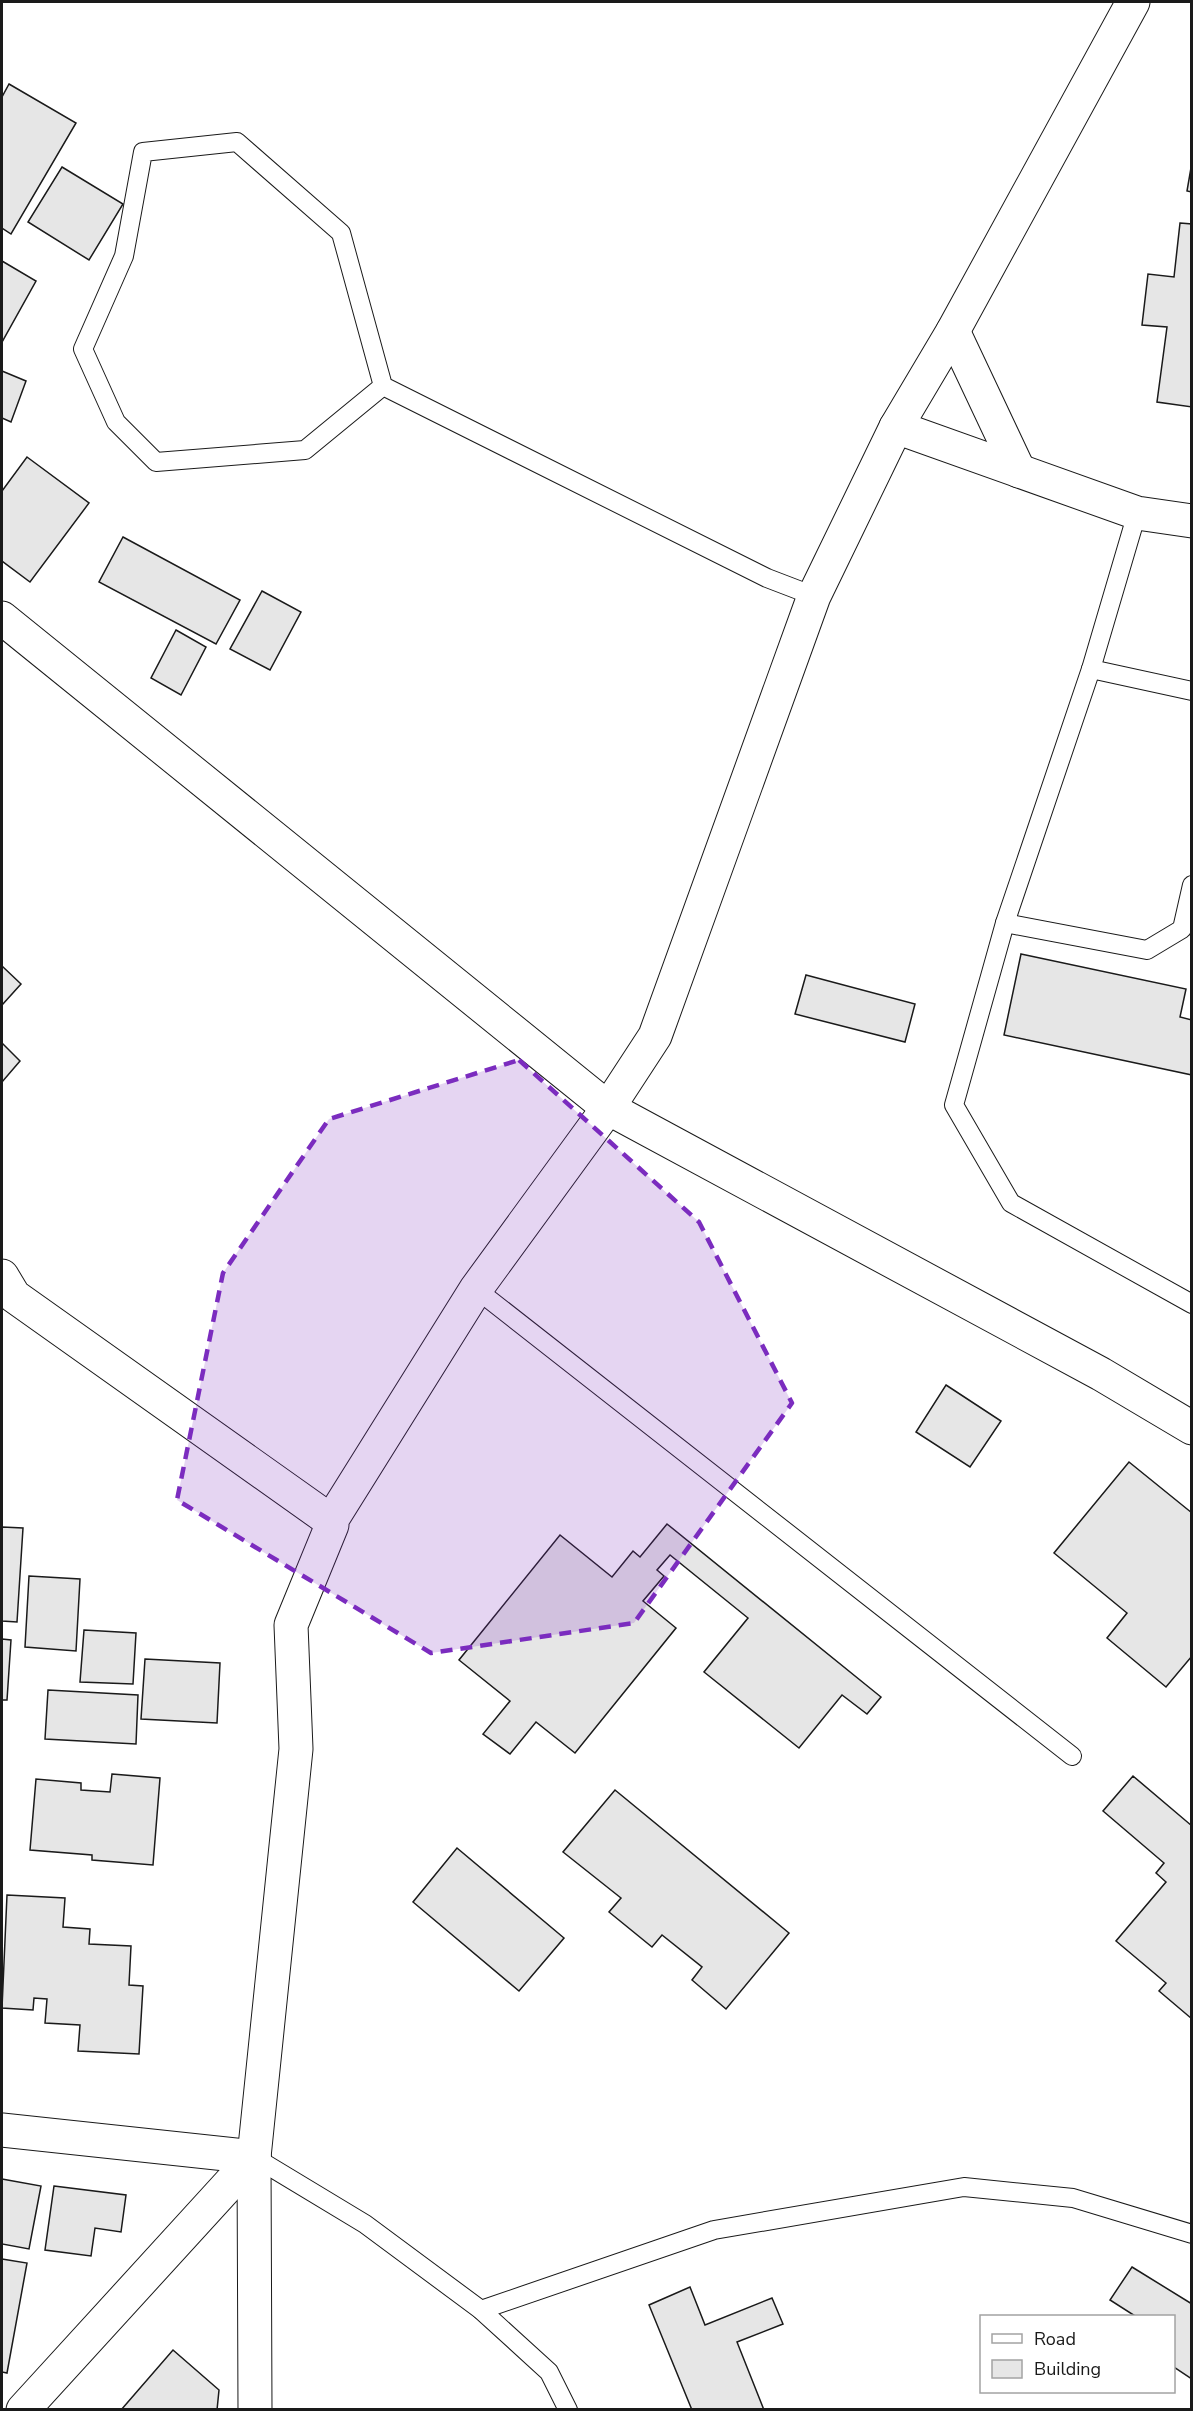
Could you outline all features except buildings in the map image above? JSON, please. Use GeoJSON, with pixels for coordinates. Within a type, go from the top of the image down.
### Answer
{"type":"FeatureCollection","features":[{"type":"Feature","properties":{"kind":"street"},"geometry":{"type":"LineString","coordinates":[[255,2409],[254,2157],[296,1749],[291,1625],[332,1525],[331,1521],[476,1289],[608,1108],[655,1036],[814,596],[896,428],[953,331],[1133,2]]}},
{"type":"Feature","properties":{"kind":"street"},"geometry":{"type":"LineString","coordinates":[[953,331],[1019,471]]}},
{"type":"Feature","properties":{"kind":"street"},"geometry":{"type":"LineString","coordinates":[[896,428],[1137,513],[1191,521]]}},
{"type":"Feature","properties":{"kind":"street"},"geometry":{"type":"LineString","coordinates":[[2,618],[608,1108],[1101,1374],[1191,1428]]}},
{"type":"Feature","properties":{"kind":"street"},"geometry":{"type":"LineString","coordinates":[[2,1276],[14,1296],[331,1521]]}},
{"type":"Feature","properties":{"kind":"street"},"geometry":{"type":"LineString","coordinates":[[2,2130],[254,2157]]}},
{"type":"Feature","properties":{"kind":"street"},"geometry":{"type":"LineString","coordinates":[[23,2409],[254,2157]]}},
{"type":"Feature","properties":{"kind":"lane"},"geometry":{"type":"LineString","coordinates":[[383,386],[305,450],[156,462],[116,422],[83,349],[124,256],[143,152],[237,142],[341,233],[383,386],[767,578],[814,596]]}},
{"type":"Feature","properties":{"kind":"lane"},"geometry":{"type":"LineString","coordinates":[[1137,513],[1091,669],[1005,923],[954,1105],[1011,1203],[1191,1304]]}},
{"type":"Feature","properties":{"kind":"lane"},"geometry":{"type":"LineString","coordinates":[[1091,669],[1191,691]]}},
{"type":"Feature","properties":{"kind":"lane"},"geometry":{"type":"LineString","coordinates":[[1005,923],[1148,950],[1182,929],[1191,885]]}},
{"type":"Feature","properties":{"kind":"lane"},"geometry":{"type":"LineString","coordinates":[[476,1289],[1072,1756]]}},
{"type":"Feature","properties":{"kind":"lane"},"geometry":{"type":"LineString","coordinates":[[254,2157],[366,2224],[481,2310],[549,2372],[568,2409]]}},
{"type":"Feature","properties":{"kind":"lane"},"geometry":{"type":"LineString","coordinates":[[481,2310],[714,2230],[963,2187],[1073,2198],[1186,2230],[1191,2234]]}},
{"type":"Feature","properties":{"kind":"highlighted area"},"geometry":{"type":"Polygon","coordinates":[[[519,1060],[699,1222],[792,1403],[634,1623],[431,1653],[177,1500],[223,1273],[329,1119],[519,1060]]]}}]}
